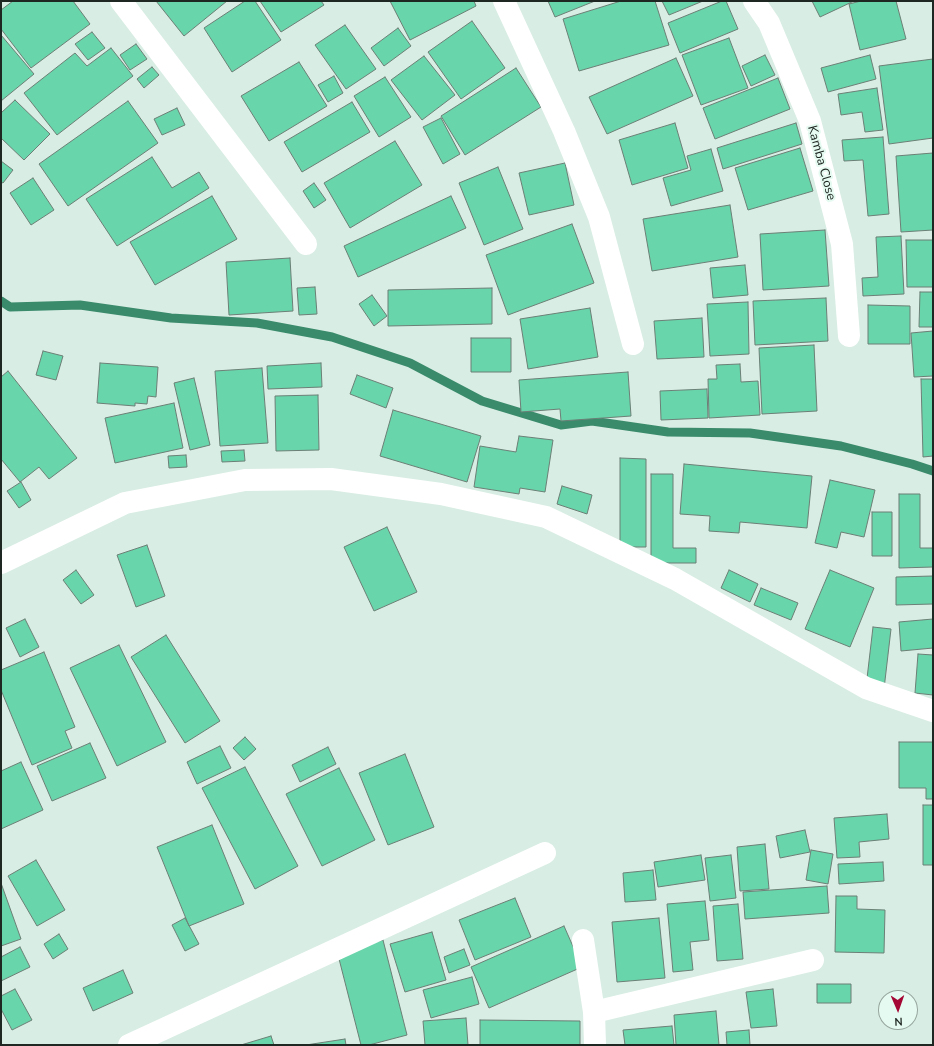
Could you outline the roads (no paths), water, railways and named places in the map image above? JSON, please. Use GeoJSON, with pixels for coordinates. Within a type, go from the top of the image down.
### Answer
{"type":"FeatureCollection","features":[{"type":"Feature","properties":{"kind":"street"},"geometry":{"type":"LineString","coordinates":[[121,1],[306,244]]}},
{"type":"Feature","properties":{"kind":"street"},"geometry":{"type":"LineString","coordinates":[[504,1],[564,131],[599,217],[632,344]]}},
{"type":"Feature","properties":{"kind":"street","name":"Kamba Close"},"geometry":{"type":"LineString","coordinates":[[754,1],[769,23],[810,122],[842,244],[849,336]]}},
{"type":"Feature","properties":{"kind":"street"},"geometry":{"type":"LineString","coordinates":[[1,563],[125,503],[245,480],[332,479],[441,494],[546,517],[675,579],[866,688],[933,711]]}},
{"type":"Feature","properties":{"kind":"street"},"geometry":{"type":"LineString","coordinates":[[129,1045],[545,852]]}},
{"type":"Feature","properties":{"kind":"street"},"geometry":{"type":"LineString","coordinates":[[583,940],[594,1012],[595,1045]]}},
{"type":"Feature","properties":{"kind":"street"},"geometry":{"type":"LineString","coordinates":[[594,1012],[813,960]]}},
{"type":"Feature","properties":{"kind":"waterway"},"geometry":{"type":"LineString","coordinates":[[1,301],[10,307],[80,305],[171,318],[257,323],[332,337],[410,363],[482,401],[561,425],[592,421],[668,432],[750,433],[841,446],[912,464],[933,471]]}}]}
